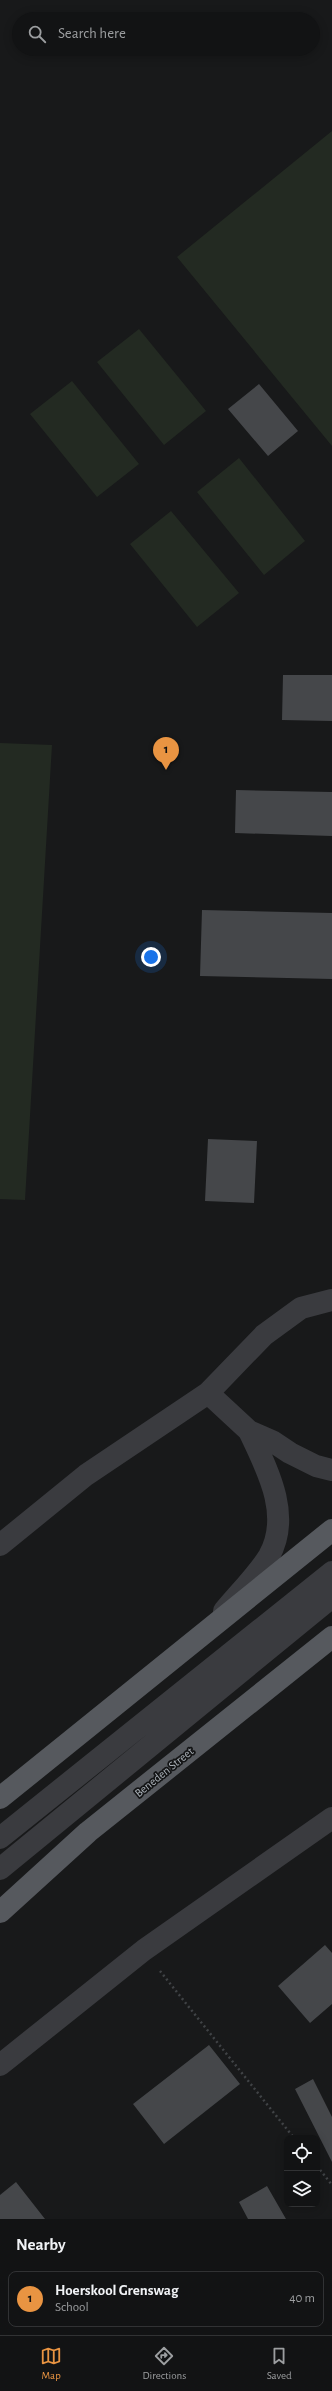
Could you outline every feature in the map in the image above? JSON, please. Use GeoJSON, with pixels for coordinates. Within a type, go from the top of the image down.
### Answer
{"type":"FeatureCollection","features":[{"type":"Feature","properties":{"kind":"main road"},"geometry":{"type":"LineString","coordinates":[[0,1798],[332,1530]]}},
{"type":"Feature","properties":{"kind":"main road","name":"Beneden Street"},"geometry":{"type":"LineString","coordinates":[[0,1912],[88,1832],[332,1637]]}},
{"type":"Feature","properties":{"kind":"street"},"geometry":{"type":"LineString","coordinates":[[0,1545],[86,1475],[208,1392],[264,1335],[301,1308],[332,1300]]}},
{"type":"Feature","properties":{"kind":"street"},"geometry":{"type":"LineString","coordinates":[[208,1392],[249,1431],[272,1441],[316,1466],[332,1470]]}},
{"type":"Feature","properties":{"kind":"street"},"geometry":{"type":"LineString","coordinates":[[211,1627],[269,1556],[276,1533],[278,1504],[271,1480],[249,1431]]}},
{"type":"Feature","properties":{"kind":"street"},"geometry":{"type":"LineString","coordinates":[[0,1838],[332,1572]]}},
{"type":"Feature","properties":{"kind":"street"},"geometry":{"type":"LineString","coordinates":[[0,1869],[332,1597]]}},
{"type":"Feature","properties":{"kind":"street"},"geometry":{"type":"LineString","coordinates":[[0,2065],[144,1950],[332,1818]]}},
{"type":"Feature","properties":{"kind":"path"},"geometry":{"type":"LineString","coordinates":[[144,1950],[292,2135]]}},
{"type":"Feature","properties":{"kind":"path"},"geometry":{"type":"LineString","coordinates":[[320,2170],[332,2185]]}},
{"type":"Feature","properties":{"kind":"shaded area"},"geometry":{"type":"Polygon","coordinates":[[[332,131],[332,446],[177,257],[332,131]]]}},
{"type":"Feature","properties":{"kind":"shaded area"},"geometry":{"type":"Polygon","coordinates":[[[139,329],[206,411],[164,445],[97,362],[139,329]]]}},
{"type":"Feature","properties":{"kind":"shaded area"},"geometry":{"type":"Polygon","coordinates":[[[72,381],[139,464],[97,497],[30,414],[72,381]]]}},
{"type":"Feature","properties":{"kind":"shaded area"},"geometry":{"type":"Polygon","coordinates":[[[239,458],[305,541],[264,575],[197,492],[239,458]]]}},
{"type":"Feature","properties":{"kind":"shaded area"},"geometry":{"type":"Polygon","coordinates":[[[171,511],[239,593],[197,627],[130,544],[171,511]]]}},
{"type":"Feature","properties":{"kind":"shaded area"},"geometry":{"type":"Polygon","coordinates":[[[0,743],[52,745],[25,1200],[0,1199],[0,743]]]}},
{"type":"Feature","properties":{"kind":"building"},"geometry":{"type":"Polygon","coordinates":[[[259,384],[298,431],[268,456],[228,409],[259,384]]]}},
{"type":"Feature","properties":{"kind":"building"},"geometry":{"type":"Polygon","coordinates":[[[283,675],[332,675],[332,721],[282,720],[283,675]]]}},
{"type":"Feature","properties":{"kind":"building"},"geometry":{"type":"Polygon","coordinates":[[[236,790],[332,792],[332,836],[235,833],[236,790]]]}},
{"type":"Feature","properties":{"kind":"building"},"geometry":{"type":"Polygon","coordinates":[[[202,910],[332,913],[332,979],[200,976],[202,910]]]}},
{"type":"Feature","properties":{"kind":"building"},"geometry":{"type":"Polygon","coordinates":[[[208,1139],[257,1141],[254,1203],[205,1201],[208,1139]]]}},
{"type":"Feature","properties":{"kind":"building"},"geometry":{"type":"Polygon","coordinates":[[[325,1945],[332,1953],[332,2004],[310,2023],[278,1986],[325,1945]]]}},
{"type":"Feature","properties":{"kind":"building"},"geometry":{"type":"Polygon","coordinates":[[[209,2045],[240,2084],[164,2144],[133,2104],[209,2045]]]}},
{"type":"Feature","properties":{"kind":"building"},"geometry":{"type":"Polygon","coordinates":[[[313,2079],[332,2117],[332,2162],[320,2138],[320,2135],[318,2135],[295,2089],[313,2079]]]}},
{"type":"Feature","properties":{"kind":"building"},"geometry":{"type":"Polygon","coordinates":[[[16,2182],[45,2219],[0,2219],[0,2195],[16,2182]]]}},
{"type":"Feature","properties":{"kind":"building"},"geometry":{"type":"Polygon","coordinates":[[[267,2186],[286,2219],[248,2219],[239,2202],[267,2186]]]}},
{"type":"Feature","properties":{"kind":"place","name":"Hoerskool Grenswag"},"geometry":{"type":"Point","coordinates":[166,770]}}]}
